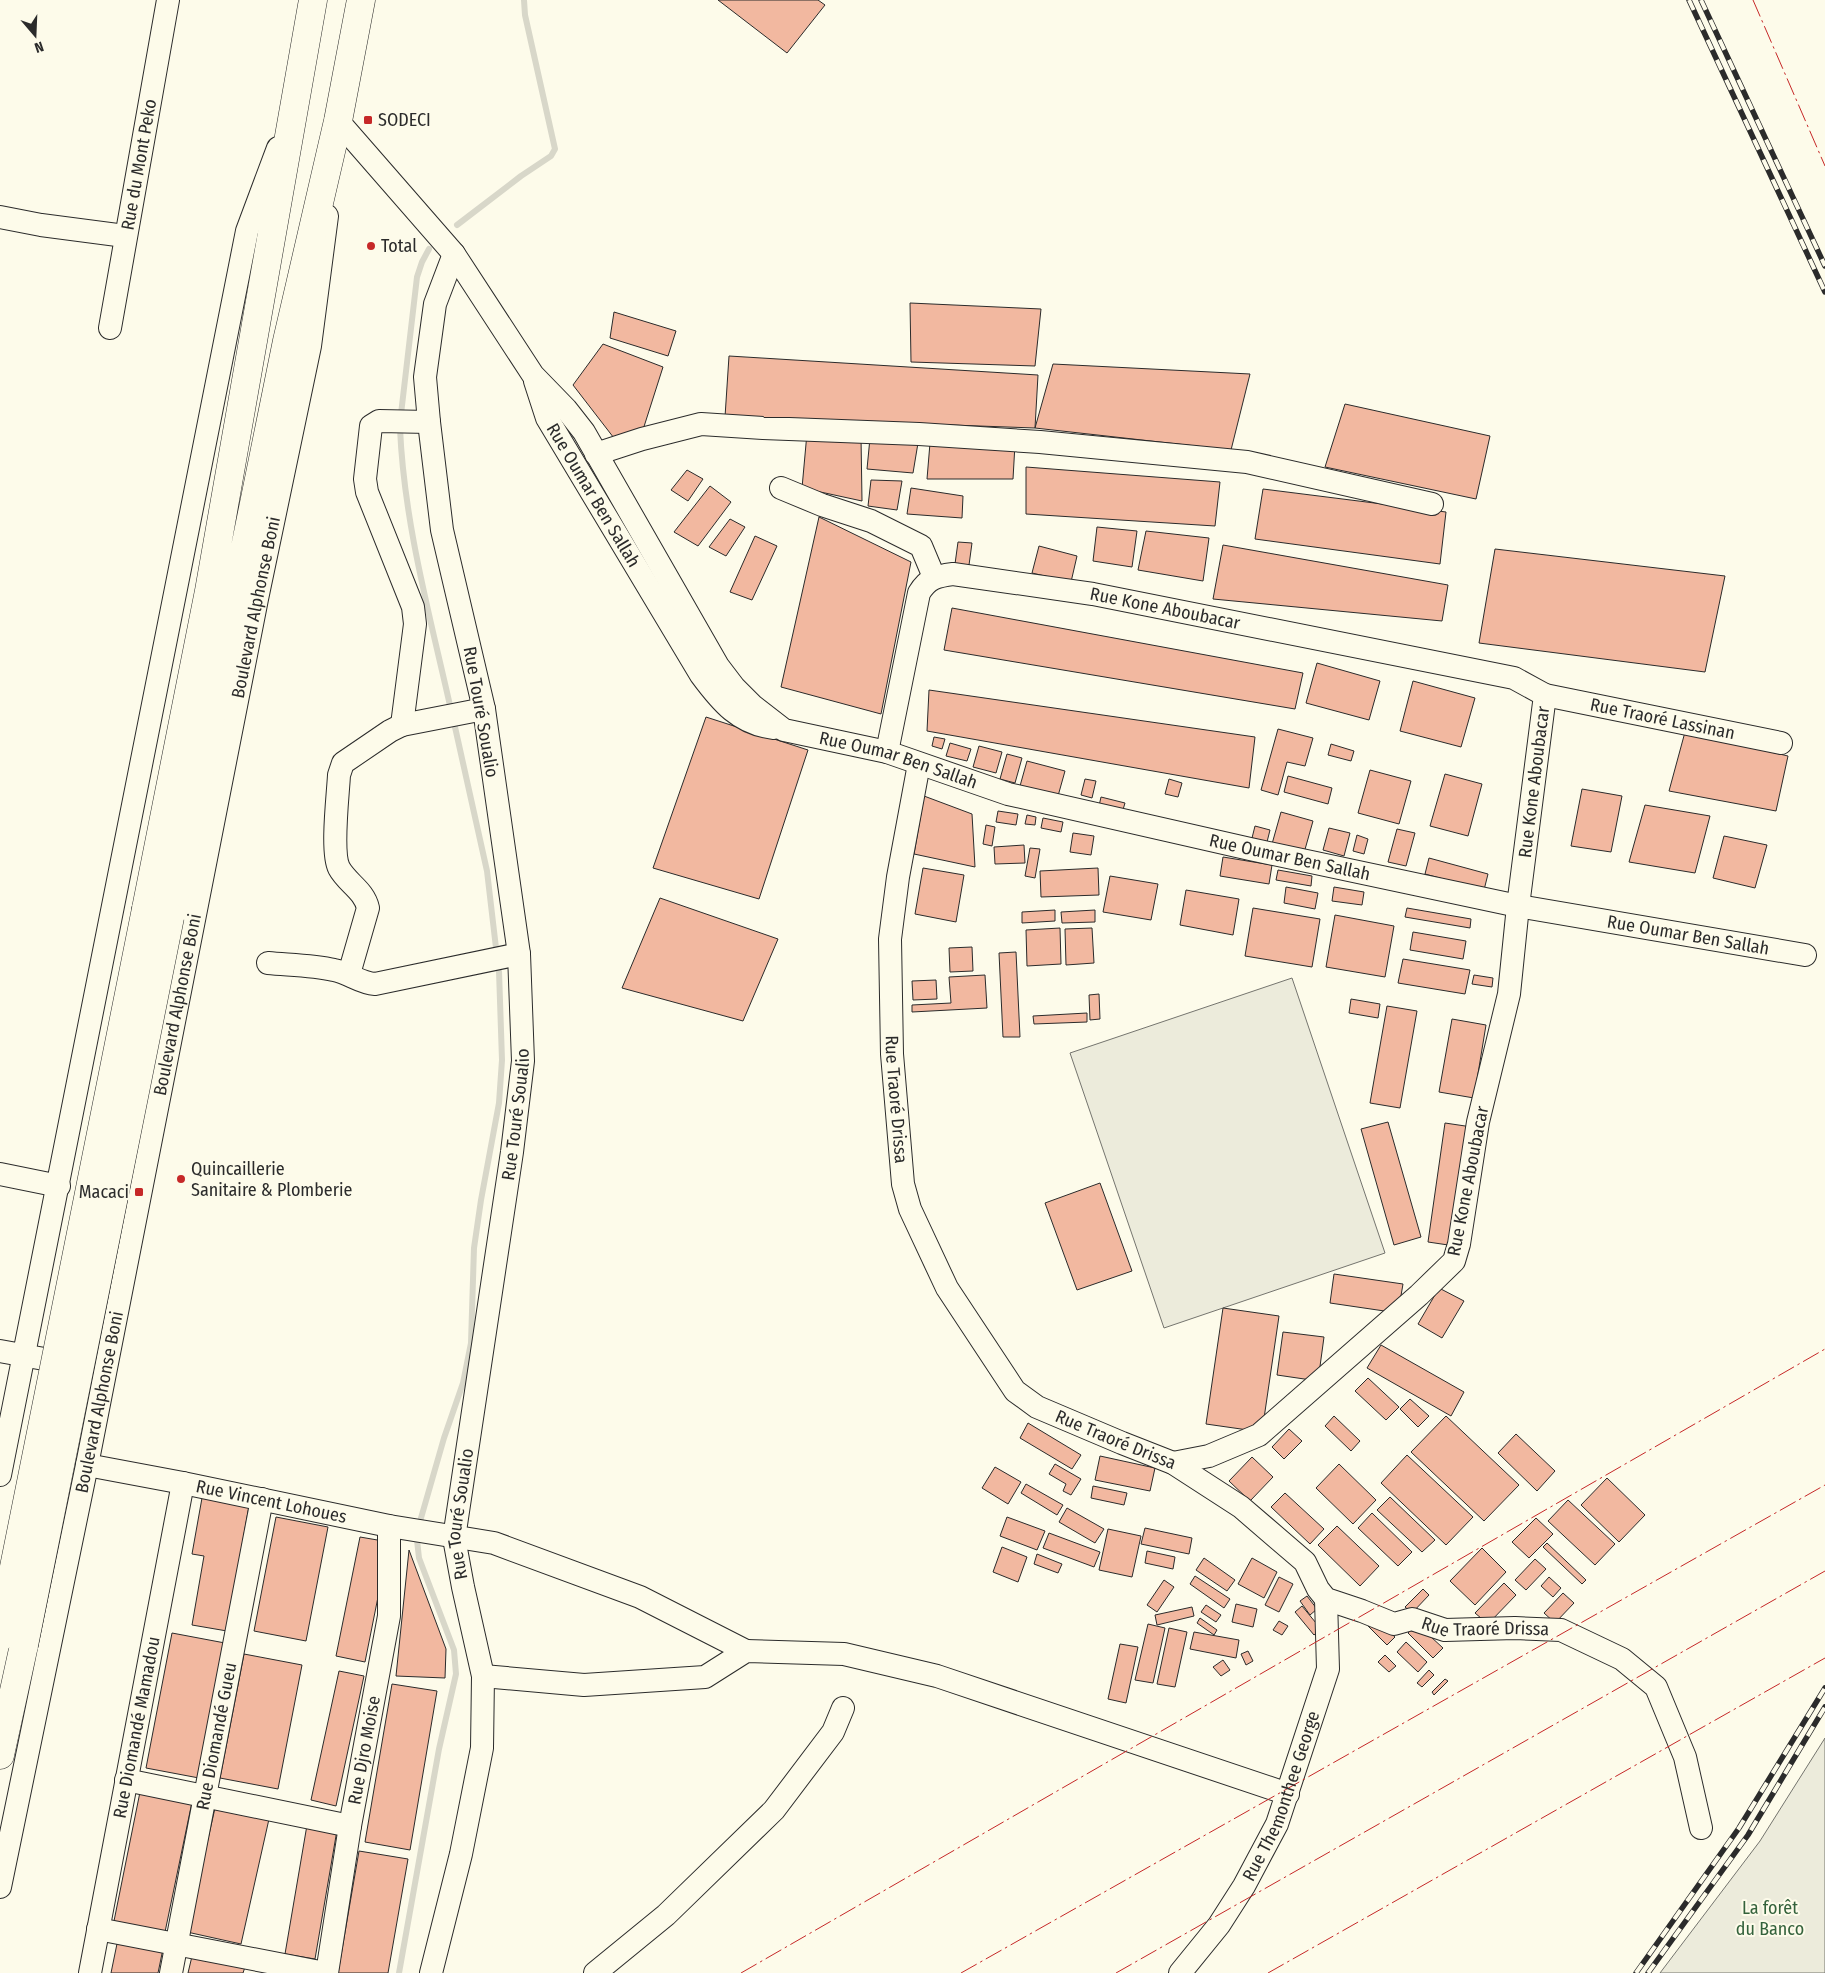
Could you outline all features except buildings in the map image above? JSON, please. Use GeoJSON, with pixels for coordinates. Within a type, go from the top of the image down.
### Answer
{"type":"FeatureCollection","features":[{"type":"Feature","properties":{"kind":"main road","name":"Boulevard Alphonse Boni"},"geometry":{"type":"LineString","coordinates":[[158,913],[210,591],[313,0]]}},
{"type":"Feature","properties":{"kind":"main road","name":"Boulevard Alphonse Boni"},"geometry":{"type":"LineString","coordinates":[[0,1755],[12,1641],[158,913],[338,120],[361,0]]}},
{"type":"Feature","properties":{"kind":"street","name":"Rue du Mont Peko"},"geometry":{"type":"LineString","coordinates":[[110,328],[164,1]]}},
{"type":"Feature","properties":{"kind":"street","name":"Boulevard Alphonse Boni"},"geometry":{"type":"LineString","coordinates":[[0,1475],[247,231],[294,105]]}},
{"type":"Feature","properties":{"kind":"street","name":"Boulevard Alphonse Boni"},"geometry":{"type":"LineString","coordinates":[[0,1887],[87,1465],[255,609],[310,346],[338,120]]}},
{"type":"Feature","properties":{"kind":"street","name":"Rue Oumar Ben Sallah"},"geometry":{"type":"LineString","coordinates":[[338,120],[454,254],[533,375],[566,409],[584,432],[718,666],[734,687],[753,706],[784,730]]}},
{"type":"Feature","properties":{"kind":"street"},"geometry":{"type":"LineString","coordinates":[[0,217],[41,225],[126,236]]}},
{"type":"Feature","properties":{"kind":"street","name":"Rue Touré Soualio"},"geometry":{"type":"LineString","coordinates":[[431,1973],[461,1854],[482,1748],[483,1676],[454,1538],[512,1152],[522,1061],[519,954],[497,813],[484,709],[442,530],[425,377],[435,304],[454,254]]}},
{"type":"Feature","properties":{"kind":"street","name":"Rue Oumar Ben Sallah"},"geometry":{"type":"LineString","coordinates":[[533,375],[547,418],[701,675],[716,697],[737,716],[765,727],[886,752],[1008,794],[1259,851],[1518,906],[1804,956]]}},
{"type":"Feature","properties":{"kind":"street"},"geometry":{"type":"LineString","coordinates":[[402,725],[415,624],[413,607],[367,492],[365,479],[372,426],[379,421],[429,422]]}},
{"type":"Feature","properties":{"kind":"street"},"geometry":{"type":"LineString","coordinates":[[596,454],[642,439],[701,424],[919,434],[1040,442],[1248,462],[1432,504]]}},
{"type":"Feature","properties":{"kind":"street"},"geometry":{"type":"LineString","coordinates":[[781,488],[822,505],[871,520],[921,546],[934,577],[925,584],[919,593],[886,752]]}},
{"type":"Feature","properties":{"kind":"street","name":"Rue Kone Aboubacar"},"geometry":{"type":"LineString","coordinates":[[934,577],[953,574],[1093,594],[1514,678],[1546,695],[1518,906],[1509,994],[1478,1122],[1459,1244],[1454,1261],[1419,1295],[1260,1435],[1210,1456],[1173,1463]]}},
{"type":"Feature","properties":{"kind":"street","name":"Rue Traoré Lassinan"},"geometry":{"type":"LineString","coordinates":[[1546,695],[1781,743]]}},
{"type":"Feature","properties":{"kind":"street"},"geometry":{"type":"LineString","coordinates":[[349,974],[368,908],[362,894],[339,868],[335,855],[338,775],[343,762],[402,725],[484,709]]}},
{"type":"Feature","properties":{"kind":"street","name":"Rue Traoré Drissa"},"geometry":{"type":"LineString","coordinates":[[919,764],[898,877],[890,940],[892,1054],[904,1184],[910,1209],[947,1288],[1015,1391],[1037,1407],[1173,1463],[1241,1507],[1305,1562],[1318,1589],[1326,1599],[1362,1610],[1394,1624],[1412,1619],[1445,1630],[1515,1628],[1561,1630],[1622,1660],[1656,1686],[1685,1757],[1701,1828]]}},
{"type":"Feature","properties":{"kind":"street"},"geometry":{"type":"LineString","coordinates":[[268,963],[334,970],[349,974],[365,984],[375,984],[519,954]]}},
{"type":"Feature","properties":{"kind":"street"},"geometry":{"type":"LineString","coordinates":[[0,1174],[58,1186]]}},
{"type":"Feature","properties":{"kind":"street"},"geometry":{"type":"LineString","coordinates":[[0,1351],[105,1370]]}},
{"type":"Feature","properties":{"kind":"street","name":"Rue Vincent Lohoues"},"geometry":{"type":"LineString","coordinates":[[87,1465],[183,1482],[389,1526],[494,1543],[640,1597],[746,1651]]}},
{"type":"Feature","properties":{"kind":"street","name":"Rue Diomandé Mamadou"},"geometry":{"type":"LineString","coordinates":[[90,1973],[183,1482]]}},
{"type":"Feature","properties":{"kind":"street","name":"Rue Diomandé Gueu"},"geometry":{"type":"LineString","coordinates":[[171,1973],[262,1499]]}},
{"type":"Feature","properties":{"kind":"street","name":"Rue Djro Moise"},"geometry":{"type":"LineString","coordinates":[[326,1973],[350,1826],[389,1616],[389,1526]]}},
{"type":"Feature","properties":{"kind":"street","name":"Rue Themonthee George"},"geometry":{"type":"LineString","coordinates":[[1180,1973],[1219,1925],[1244,1886],[1277,1824],[1328,1669],[1326,1599]]}},
{"type":"Feature","properties":{"kind":"street"},"geometry":{"type":"LineString","coordinates":[[483,1676],[584,1685],[705,1677],[746,1651],[844,1654],[936,1676],[1288,1794]]}},
{"type":"Feature","properties":{"kind":"street"},"geometry":{"type":"LineString","coordinates":[[594,1973],[666,1915],[774,1810],[833,1732],[843,1708]]}},
{"type":"Feature","properties":{"kind":"street"},"geometry":{"type":"LineString","coordinates":[[126,1780],[350,1826]]}},
{"type":"Feature","properties":{"kind":"street"},"geometry":{"type":"LineString","coordinates":[[98,1929],[176,1944],[249,1966],[326,1973]]}},
{"type":"Feature","properties":{"kind":"green space"},"geometry":{"type":"Polygon","coordinates":[[[1292,978],[1385,1253],[1164,1328],[1070,1053],[1292,978]]]}},
{"type":"Feature","properties":{"kind":"green space","name":"La forêt du Banco"},"geometry":{"type":"Polygon","coordinates":[[[1825,1738],[1825,1973],[1660,1973],[1760,1841],[1825,1738]]]}},
{"type":"Feature","properties":{"kind":"waterway"},"geometry":{"type":"LineString","coordinates":[[457,225],[521,176],[551,156],[555,149],[525,15],[524,0]]}},
{"type":"Feature","properties":{"kind":"waterway"},"geometry":{"type":"LineString","coordinates":[[401,414],[417,277],[429,249]]}},
{"type":"Feature","properties":{"kind":"waterway"},"geometry":{"type":"LineString","coordinates":[[400,428],[402,464],[412,534],[451,710]]}},
{"type":"Feature","properties":{"kind":"waterway"},"geometry":{"type":"LineString","coordinates":[[455,727],[487,871],[496,948]]}},
{"type":"Feature","properties":{"kind":"waterway"},"geometry":{"type":"LineString","coordinates":[[419,1525],[444,1438],[463,1383],[471,1343],[474,1248],[499,1103],[502,1060],[499,971]]}},
{"type":"Feature","properties":{"kind":"waterway"},"geometry":{"type":"LineString","coordinates":[[399,1973],[439,1749],[456,1674],[454,1650],[419,1558],[417,1540]]}},
{"type":"Feature","properties":{"kind":"railway"},"geometry":{"type":"LineString","coordinates":[[1689,0],[1825,292]]}},
{"type":"Feature","properties":{"kind":"railway"},"geometry":{"type":"LineString","coordinates":[[1701,0],[1825,266]]}},
{"type":"Feature","properties":{"kind":"railway"},"geometry":{"type":"LineString","coordinates":[[1636,1973],[1739,1828],[1825,1688]]}},
{"type":"Feature","properties":{"kind":"railway"},"geometry":{"type":"LineString","coordinates":[[1648,1973],[1748,1835],[1825,1707]]}},
{"type":"Feature","properties":{"kind":"power"},"geometry":{"type":"LineString","coordinates":[[1753,0],[1825,166]]}},
{"type":"Feature","properties":{"kind":"power"},"geometry":{"type":"LineString","coordinates":[[741,1973],[1825,1349]]}},
{"type":"Feature","properties":{"kind":"power"},"geometry":{"type":"LineString","coordinates":[[961,1973],[1825,1485]]}},
{"type":"Feature","properties":{"kind":"power"},"geometry":{"type":"LineString","coordinates":[[1116,1973],[1825,1571]]}},
{"type":"Feature","properties":{"kind":"power"},"geometry":{"type":"LineString","coordinates":[[1268,1973],[1825,1658]]}},
{"type":"Feature","properties":{"kind":"place","name":"SODECI"},"geometry":{"type":"Point","coordinates":[368,120]}},
{"type":"Feature","properties":{"kind":"place","name":"Total"},"geometry":{"type":"Point","coordinates":[371,246]}},
{"type":"Feature","properties":{"kind":"place","name":"Quincaillerie Sanitaire & Plomberie"},"geometry":{"type":"Point","coordinates":[181,1179]}},
{"type":"Feature","properties":{"kind":"place","name":"Macaci"},"geometry":{"type":"Point","coordinates":[139,1192]}}]}
